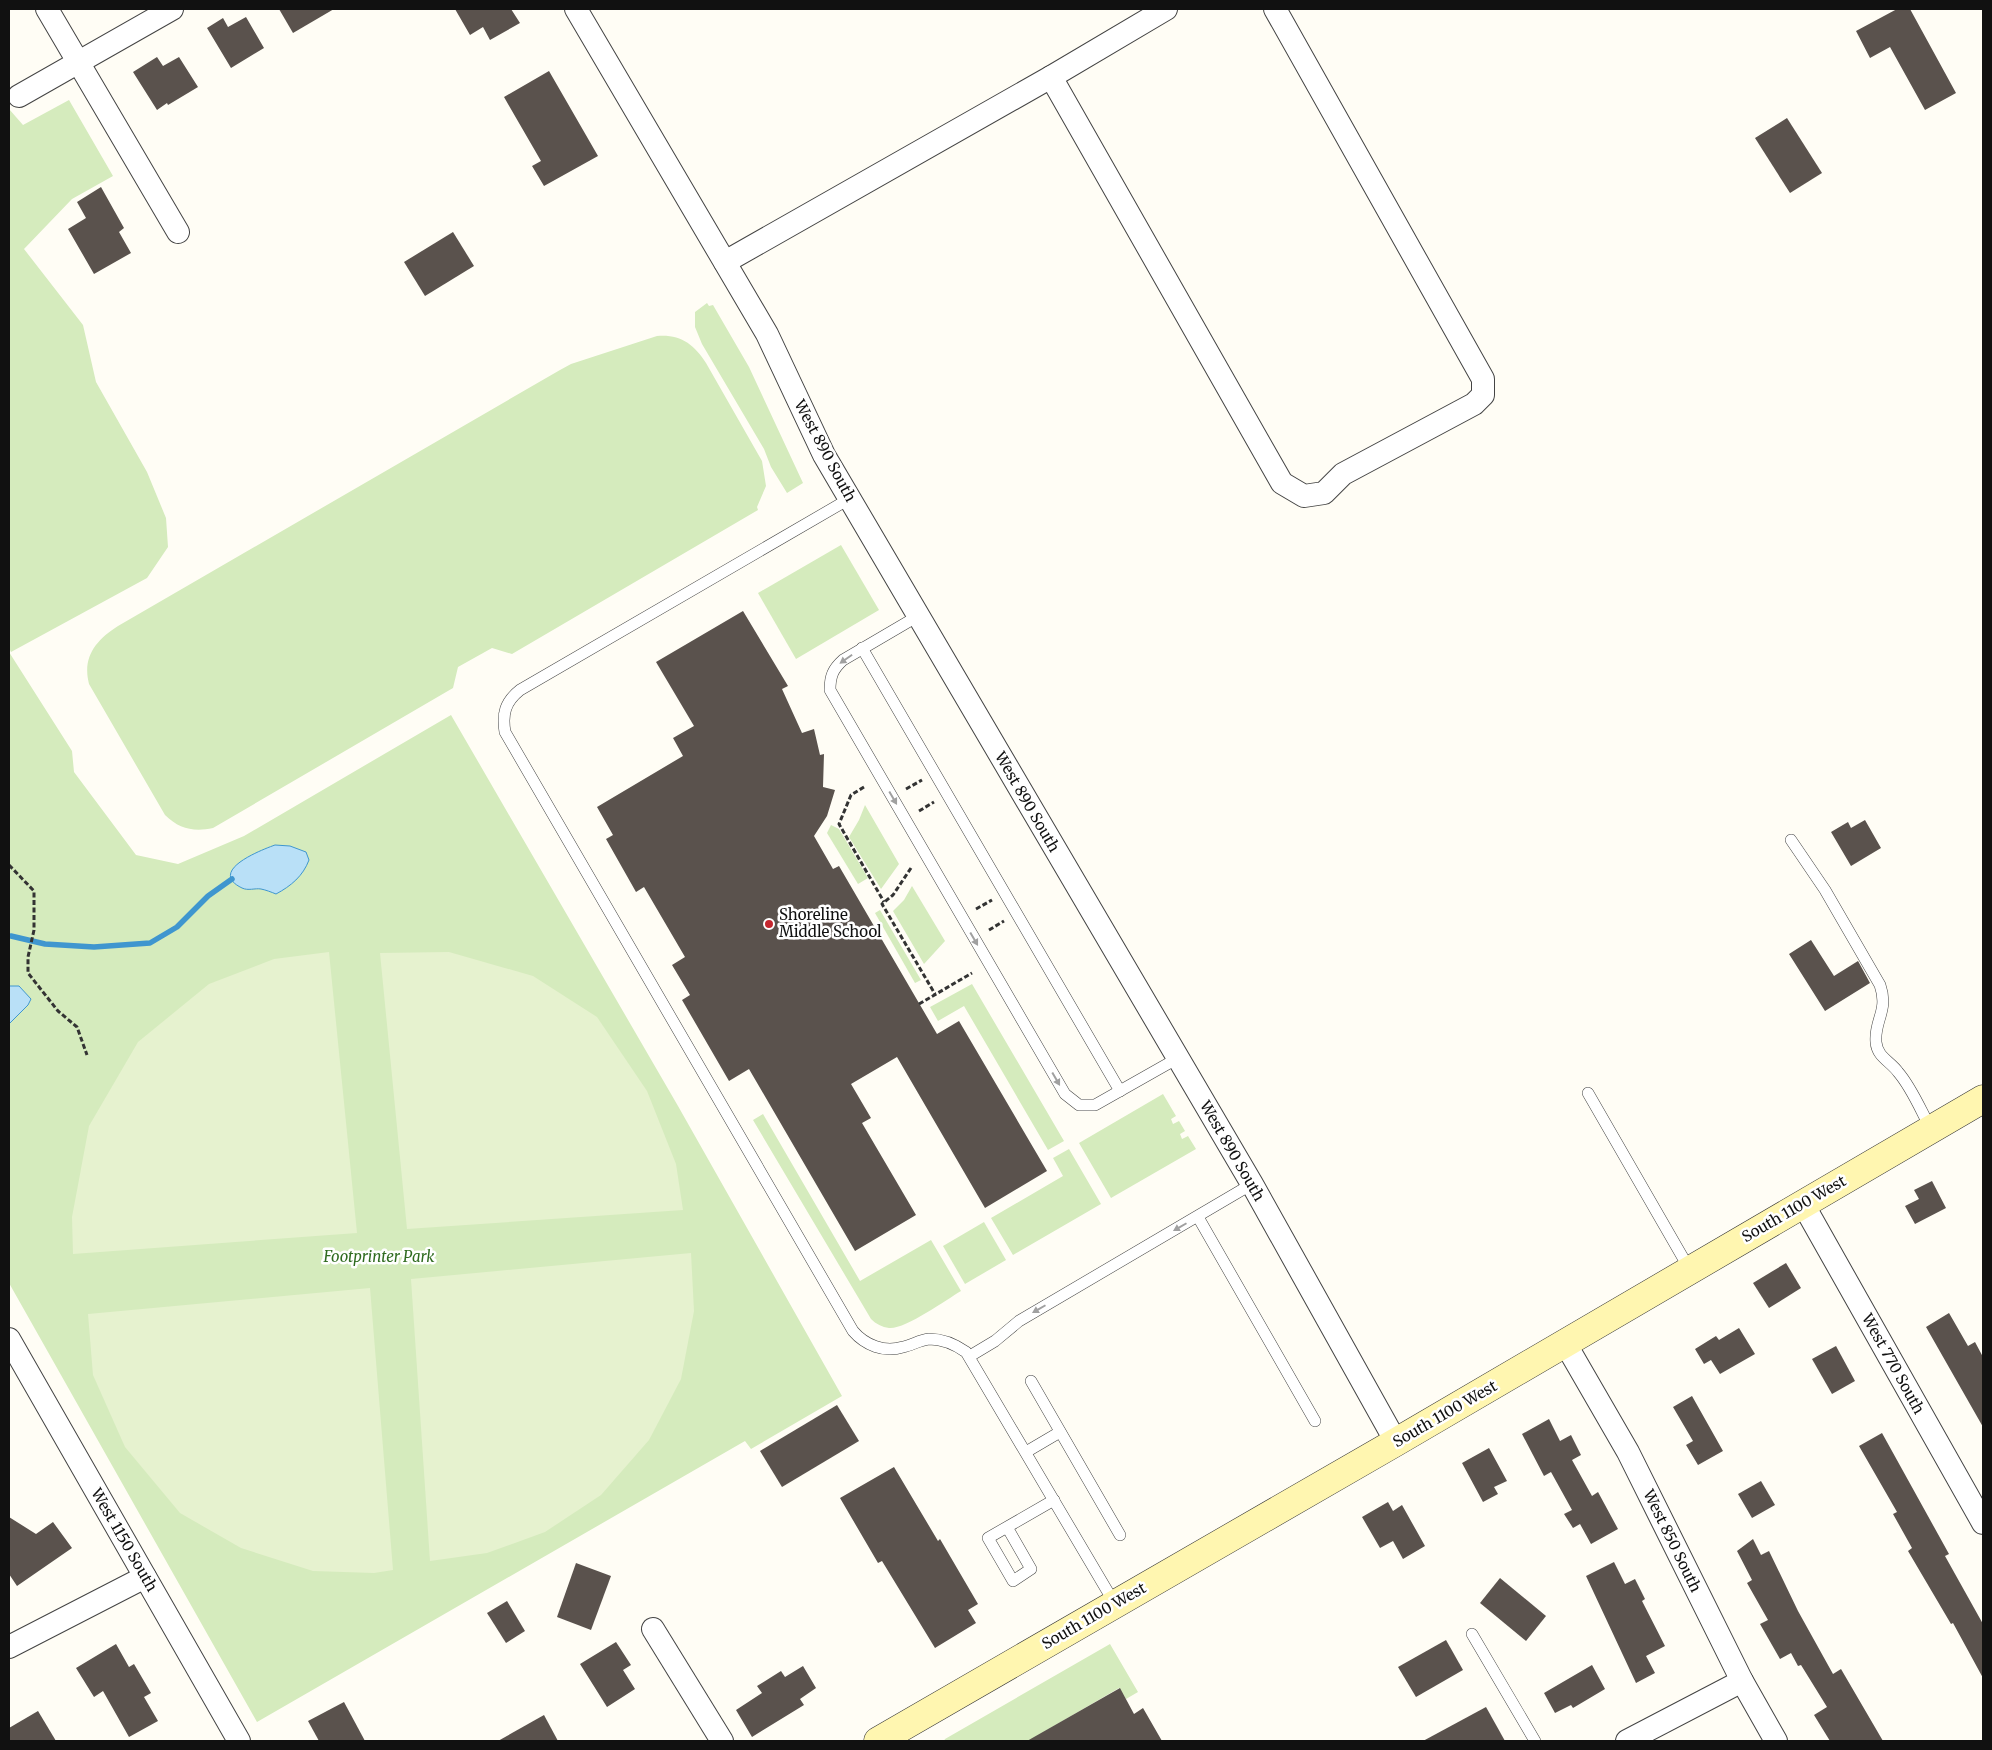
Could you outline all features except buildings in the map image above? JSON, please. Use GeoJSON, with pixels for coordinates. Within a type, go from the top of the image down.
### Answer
{"type":"FeatureCollection","features":[{"type":"Feature","properties":{"kind":"street"},"geometry":{"type":"LineString","coordinates":[[48,9],[178,232]]}},
{"type":"Feature","properties":{"kind":"street"},"geometry":{"type":"LineString","coordinates":[[19,96],[172,9]]}},
{"type":"Feature","properties":{"kind":"street","name":"West 890 South"},"geometry":{"type":"LineString","coordinates":[[576,9],[767,334],[824,455],[849,499],[1252,1184],[1396,1442]]}},
{"type":"Feature","properties":{"kind":"street"},"geometry":{"type":"LineString","coordinates":[[725,262],[1051,77],[1166,9]]}},
{"type":"Feature","properties":{"kind":"street"},"geometry":{"type":"LineString","coordinates":[[1051,77],[1282,483],[1304,496],[1324,493],[1343,474],[1474,404],[1483,395],[1483,378],[1275,9]]}},
{"type":"Feature","properties":{"kind":"street","name":"South 1100 West"},"geometry":{"type":"LineString","coordinates":[[878,1741],[909,1734],[1115,1604],[1983,1099]]}},
{"type":"Feature","properties":{"kind":"street","name":"West 770 South"},"geometry":{"type":"LineString","coordinates":[[1803,1204],[1983,1523]]}},
{"type":"Feature","properties":{"kind":"street","name":"West 1150 South"},"geometry":{"type":"LineString","coordinates":[[9,1339],[239,1741]]}},
{"type":"Feature","properties":{"kind":"street","name":"West 850 South"},"geometry":{"type":"LineString","coordinates":[[1565,1343],[1628,1452],[1742,1681],[1776,1741]]}},
{"type":"Feature","properties":{"kind":"street"},"geometry":{"type":"LineString","coordinates":[[9,1646],[144,1576]]}},
{"type":"Feature","properties":{"kind":"street"},"geometry":{"type":"LineString","coordinates":[[654,1629],[722,1741]]}},
{"type":"Feature","properties":{"kind":"street"},"geometry":{"type":"LineString","coordinates":[[1627,1741],[1742,1681]]}},
{"type":"Feature","properties":{"kind":"lane"},"geometry":{"type":"LineString","coordinates":[[849,499],[520,690],[512,696],[507,704],[503,722],[509,743],[853,1331],[866,1342],[881,1348],[898,1348],[923,1340],[935,1340],[956,1346],[970,1356],[1115,1604]]}},
{"type":"Feature","properties":{"kind":"lane"},"geometry":{"type":"LineString","coordinates":[[918,616],[843,660],[834,668],[830,678],[830,690],[1065,1094],[1072,1101],[1087,1106],[1095,1105],[1178,1058]]}},
{"type":"Feature","properties":{"kind":"lane"},"geometry":{"type":"LineString","coordinates":[[862,648],[1120,1091]]}},
{"type":"Feature","properties":{"kind":"lane"},"geometry":{"type":"LineString","coordinates":[[1791,840],[1826,890],[1880,985],[1884,997],[1875,1040],[1878,1050],[1884,1060],[1898,1071],[1931,1129]]}},
{"type":"Feature","properties":{"kind":"lane"},"geometry":{"type":"LineString","coordinates":[[1588,1093],[1690,1270]]}},
{"type":"Feature","properties":{"kind":"lane"},"geometry":{"type":"LineString","coordinates":[[970,1356],[995,1341],[1019,1321],[1252,1184]]}},
{"type":"Feature","properties":{"kind":"lane"},"geometry":{"type":"LineString","coordinates":[[1198,1217],[1315,1421]]}},
{"type":"Feature","properties":{"kind":"lane"},"geometry":{"type":"LineString","coordinates":[[1031,1381],[1120,1536]]}},
{"type":"Feature","properties":{"kind":"lane"},"geometry":{"type":"LineString","coordinates":[[1026,1452],[1060,1432]]}},
{"type":"Feature","properties":{"kind":"lane"},"geometry":{"type":"LineString","coordinates":[[1007,1527],[1054,1500]]}},
{"type":"Feature","properties":{"kind":"lane"},"geometry":{"type":"LineString","coordinates":[[1472,1634],[1535,1741]]}},
{"type":"Feature","properties":{"kind":"path"},"geometry":{"type":"LineString","coordinates":[[906,789],[923,780]]}},
{"type":"Feature","properties":{"kind":"path"},"geometry":{"type":"LineString","coordinates":[[864,787],[851,795],[839,824],[885,902]]}},
{"type":"Feature","properties":{"kind":"path"},"geometry":{"type":"LineString","coordinates":[[918,811],[935,801]]}},
{"type":"Feature","properties":{"kind":"path"},"geometry":{"type":"LineString","coordinates":[[9,865],[34,890],[34,930],[28,957],[28,973],[58,1011],[77,1027],[87,1055]]}},
{"type":"Feature","properties":{"kind":"path"},"geometry":{"type":"LineString","coordinates":[[911,868],[893,895],[882,904],[935,994]]}},
{"type":"Feature","properties":{"kind":"path"},"geometry":{"type":"LineString","coordinates":[[976,909],[992,899]]}},
{"type":"Feature","properties":{"kind":"path"},"geometry":{"type":"LineString","coordinates":[[989,930],[1005,921]]}},
{"type":"Feature","properties":{"kind":"path"},"geometry":{"type":"LineString","coordinates":[[919,1004],[972,973]]}},
{"type":"Feature","properties":{"kind":"green space"},"geometry":{"type":"Polygon","coordinates":[[[69,100],[113,176],[72,199],[24,249],[83,325],[96,382],[147,472],[166,518],[168,547],[147,578],[11,652],[9,648],[9,109],[23,125],[69,100]]]}},
{"type":"Feature","properties":{"kind":"green space"},"geometry":{"type":"Polygon","coordinates":[[[707,303],[709,306],[713,305],[749,367],[803,483],[787,493],[771,467],[764,449],[702,344],[695,327],[695,312],[707,303]]]}},
{"type":"Feature","properties":{"kind":"green space"},"geometry":{"type":"Polygon","coordinates":[[[657,336],[673,337],[686,342],[697,350],[706,363],[762,461],[766,486],[757,507],[758,510],[512,654],[492,648],[458,667],[453,688],[213,828],[199,830],[187,828],[176,824],[165,815],[89,684],[87,666],[89,657],[103,637],[118,626],[571,364],[657,336]]]}},
{"type":"Feature","properties":{"kind":"green space"},"geometry":{"type":"Polygon","coordinates":[[[841,545],[879,610],[796,659],[758,593],[841,545]]]}},
{"type":"Feature","properties":{"kind":"green space","name":"Footprinter Park"},"geometry":{"type":"Polygon","coordinates":[[[9,652],[72,751],[74,772],[136,855],[178,864],[244,836],[451,715],[678,1106],[842,1396],[751,1449],[745,1441],[257,1722],[9,1283],[9,652]]]}},
{"type":"Feature","properties":{"kind":"green space"},"geometry":{"type":"Polygon","coordinates":[[[865,805],[899,864],[881,889],[849,837],[865,805]]]}},
{"type":"Feature","properties":{"kind":"green space"},"geometry":{"type":"Polygon","coordinates":[[[831,825],[839,829],[868,878],[858,884],[827,833],[831,825]]]}},
{"type":"Feature","properties":{"kind":"green space"},"geometry":{"type":"Polygon","coordinates":[[[912,886],[945,941],[924,964],[893,911],[904,900],[912,886]]]}},
{"type":"Feature","properties":{"kind":"green space"},"geometry":{"type":"Polygon","coordinates":[[[880,910],[921,980],[915,983],[875,913],[880,910]]]}},
{"type":"Feature","properties":{"kind":"green space"},"geometry":{"type":"Polygon","coordinates":[[[329,952],[357,1233],[73,1254],[72,1217],[89,1126],[138,1042],[209,984],[274,959],[329,952]]]}},
{"type":"Feature","properties":{"kind":"green space"},"geometry":{"type":"Polygon","coordinates":[[[449,952],[533,976],[597,1017],[647,1091],[676,1164],[683,1210],[407,1229],[380,953],[449,952]]]}},
{"type":"Feature","properties":{"kind":"green space"},"geometry":{"type":"Polygon","coordinates":[[[972,984],[1064,1141],[1048,1150],[964,1006],[938,1021],[930,1007],[972,984]]]}},
{"type":"Feature","properties":{"kind":"green space"},"geometry":{"type":"Polygon","coordinates":[[[1163,1094],[1176,1116],[1171,1119],[1173,1124],[1179,1121],[1185,1131],[1180,1134],[1182,1139],[1188,1136],[1196,1149],[1111,1198],[1079,1143],[1163,1094]]]}},
{"type":"Feature","properties":{"kind":"green space"},"geometry":{"type":"Polygon","coordinates":[[[763,1114],[860,1281],[931,1240],[961,1291],[914,1320],[896,1327],[884,1327],[873,1321],[753,1120],[763,1114]]]}},
{"type":"Feature","properties":{"kind":"green space"},"geometry":{"type":"Polygon","coordinates":[[[1069,1149],[1101,1204],[1013,1255],[991,1218],[1063,1176],[1053,1158],[1069,1149]]]}},
{"type":"Feature","properties":{"kind":"green space"},"geometry":{"type":"Polygon","coordinates":[[[984,1222],[1006,1260],[965,1284],[943,1246],[984,1222]]]}},
{"type":"Feature","properties":{"kind":"green space"},"geometry":{"type":"Polygon","coordinates":[[[691,1253],[694,1311],[681,1379],[649,1440],[601,1495],[545,1532],[487,1553],[430,1561],[411,1279],[691,1253]]]}},
{"type":"Feature","properties":{"kind":"green space"},"geometry":{"type":"Polygon","coordinates":[[[370,1288],[393,1570],[374,1573],[313,1571],[241,1548],[180,1513],[125,1447],[93,1375],[88,1314],[370,1288]]]}},
{"type":"Feature","properties":{"kind":"green space"},"geometry":{"type":"Polygon","coordinates":[[[1110,1644],[1138,1692],[1126,1699],[1119,1688],[1035,1737],[1037,1741],[944,1741],[945,1739],[1110,1644]]]}},
{"type":"Feature","properties":{"kind":"water"},"geometry":{"type":"Polygon","coordinates":[[[275,845],[290,846],[306,852],[309,860],[300,876],[287,888],[276,894],[261,889],[244,889],[233,881],[230,875],[233,868],[240,862],[259,851],[275,845]]]}},
{"type":"Feature","properties":{"kind":"water"},"geometry":{"type":"Polygon","coordinates":[[[9,986],[19,986],[31,999],[28,1005],[9,1024],[9,986]]]}},
{"type":"Feature","properties":{"kind":"waterway"},"geometry":{"type":"LineString","coordinates":[[11,936],[45,944],[94,947],[150,943],[177,927],[208,896],[232,879]]}},
{"type":"Feature","properties":{"kind":"place","name":"Shoreline Middle School"},"geometry":{"type":"Point","coordinates":[769,924]}}]}
